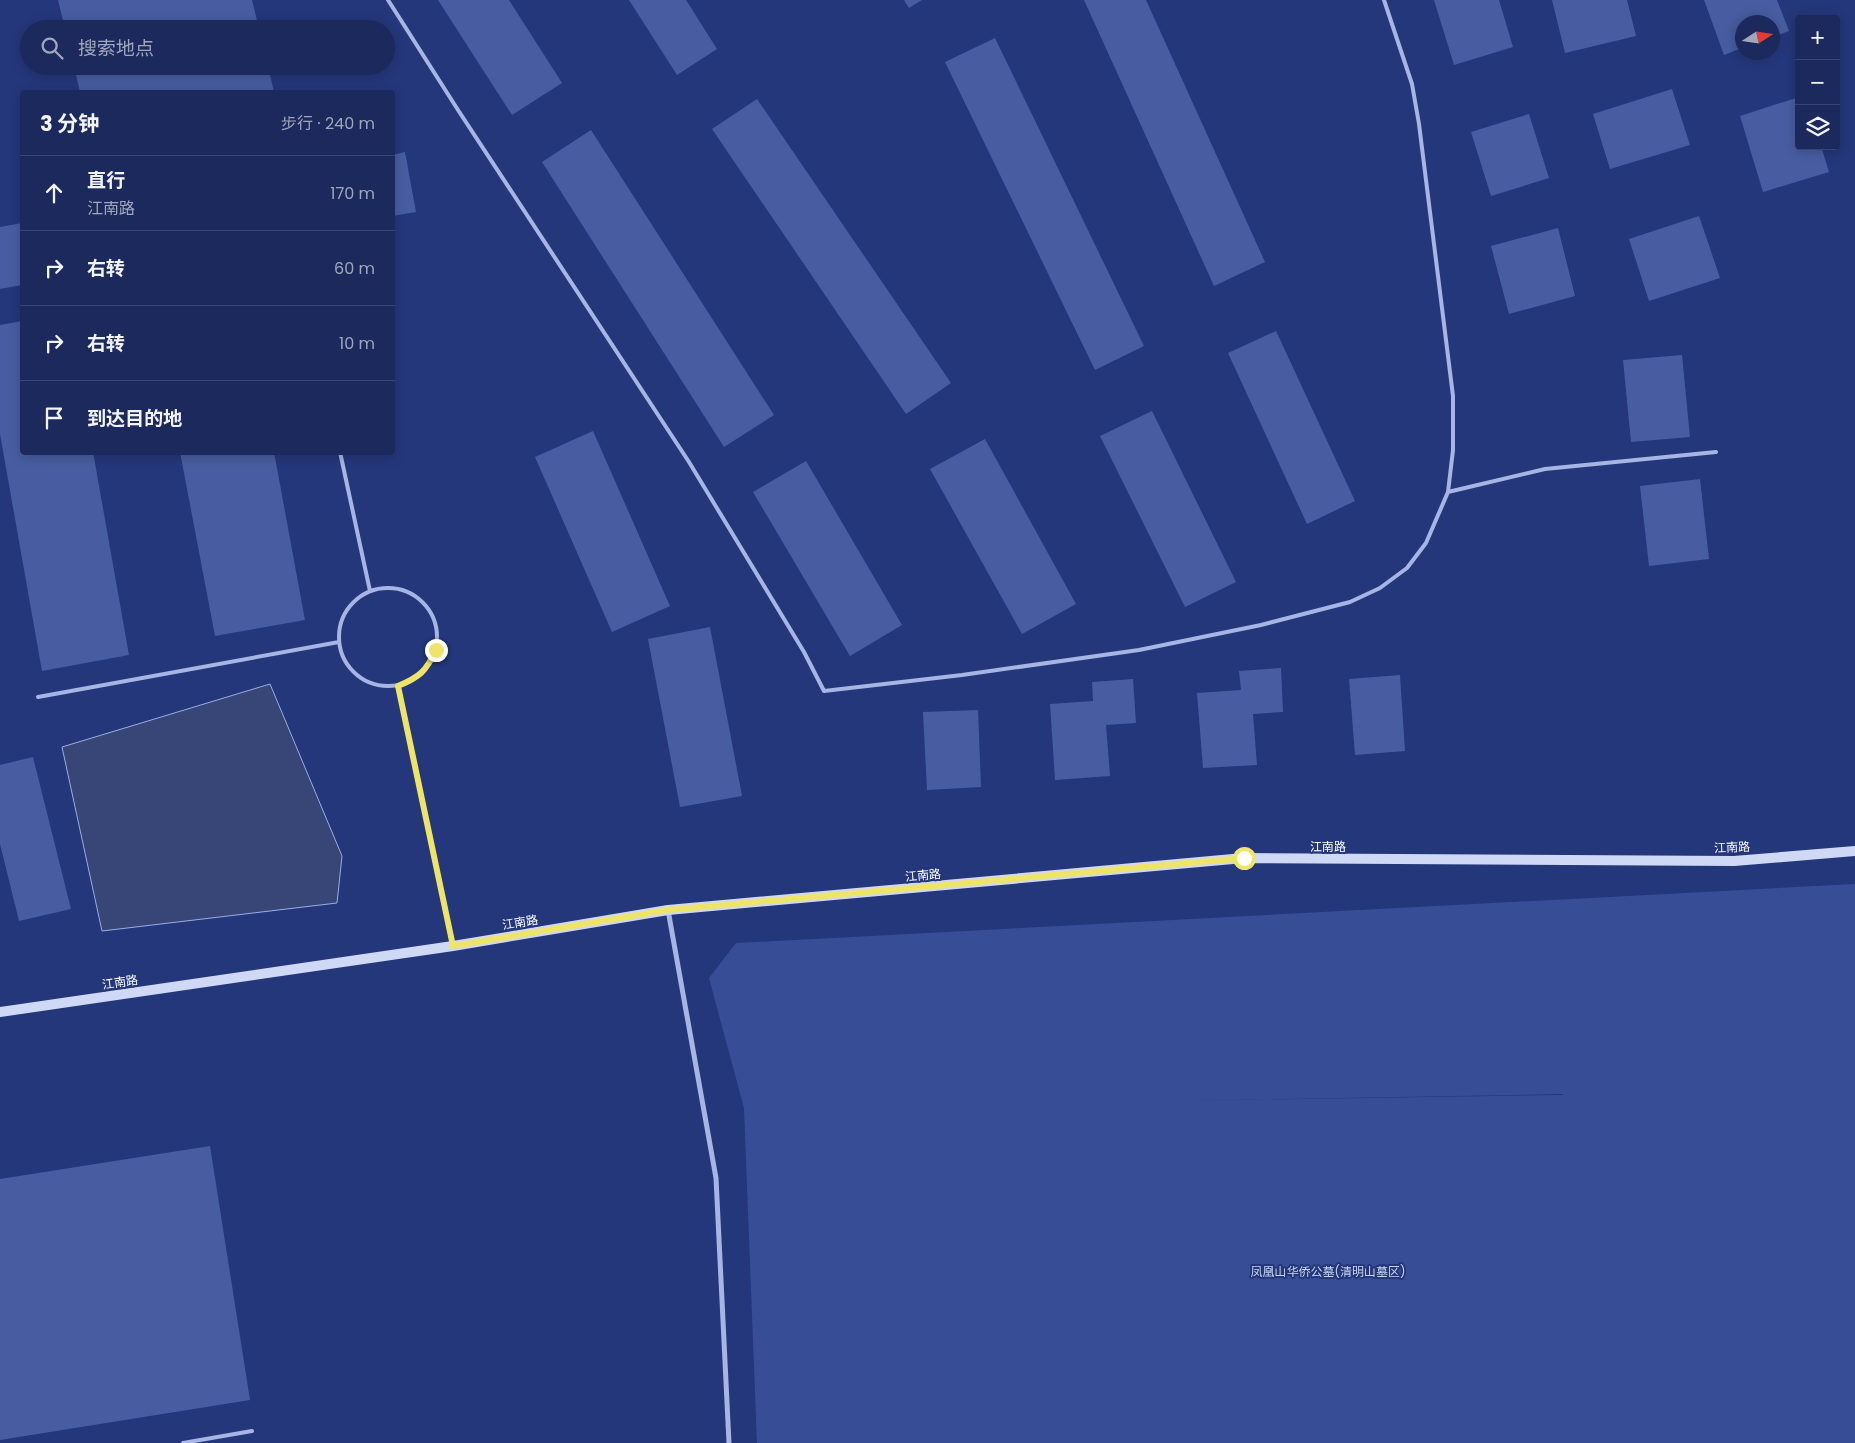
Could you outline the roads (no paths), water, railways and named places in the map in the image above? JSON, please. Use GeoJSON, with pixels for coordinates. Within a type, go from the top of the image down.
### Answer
{"type":"FeatureCollection","features":[{"type":"Feature","properties":{"kind":"main road","name":"江南路"},"geometry":{"type":"LineString","coordinates":[[0,1012],[453,946],[668,910],[1244,858],[1734,861],[1855,851]]}},
{"type":"Feature","properties":{"kind":"street"},"geometry":{"type":"LineString","coordinates":[[668,910],[716,1178],[729,1443]]}},
{"type":"Feature","properties":{"kind":"lane"},"geometry":{"type":"LineString","coordinates":[[388,0],[689,462],[804,652],[824,691],[962,676],[1139,650],[1261,625],[1350,602],[1380,588],[1407,568],[1426,543],[1448,492],[1453,450],[1453,396],[1419,124],[1412,84],[1384,0]]}},
{"type":"Feature","properties":{"kind":"lane"},"geometry":{"type":"LineString","coordinates":[[1448,492],[1545,469],[1716,452]]}},
{"type":"Feature","properties":{"kind":"lane"},"geometry":{"type":"LineString","coordinates":[[341,455],[370,591]]}},
{"type":"Feature","properties":{"kind":"lane"},"geometry":{"type":"LineString","coordinates":[[388,588],[406,591],[421,600],[433,615],[437,632],[436,650],[428,667],[415,679],[398,686],[382,686],[366,681],[353,671],[343,657],[339,642],[340,626],[346,611],[356,599],[370,591],[388,588]]}},
{"type":"Feature","properties":{"kind":"lane"},"geometry":{"type":"LineString","coordinates":[[38,697],[339,642]]}},
{"type":"Feature","properties":{"kind":"lane"},"geometry":{"type":"LineString","coordinates":[[398,686],[453,946]]}},
{"type":"Feature","properties":{"kind":"lane"},"geometry":{"type":"LineString","coordinates":[[183,1443],[252,1431]]}},
{"type":"Feature","properties":{"kind":"park label","name":"凤凰山华侨公墓(清明山墓区)"},"geometry":{"type":"Point","coordinates":[1328,1271]}}]}
